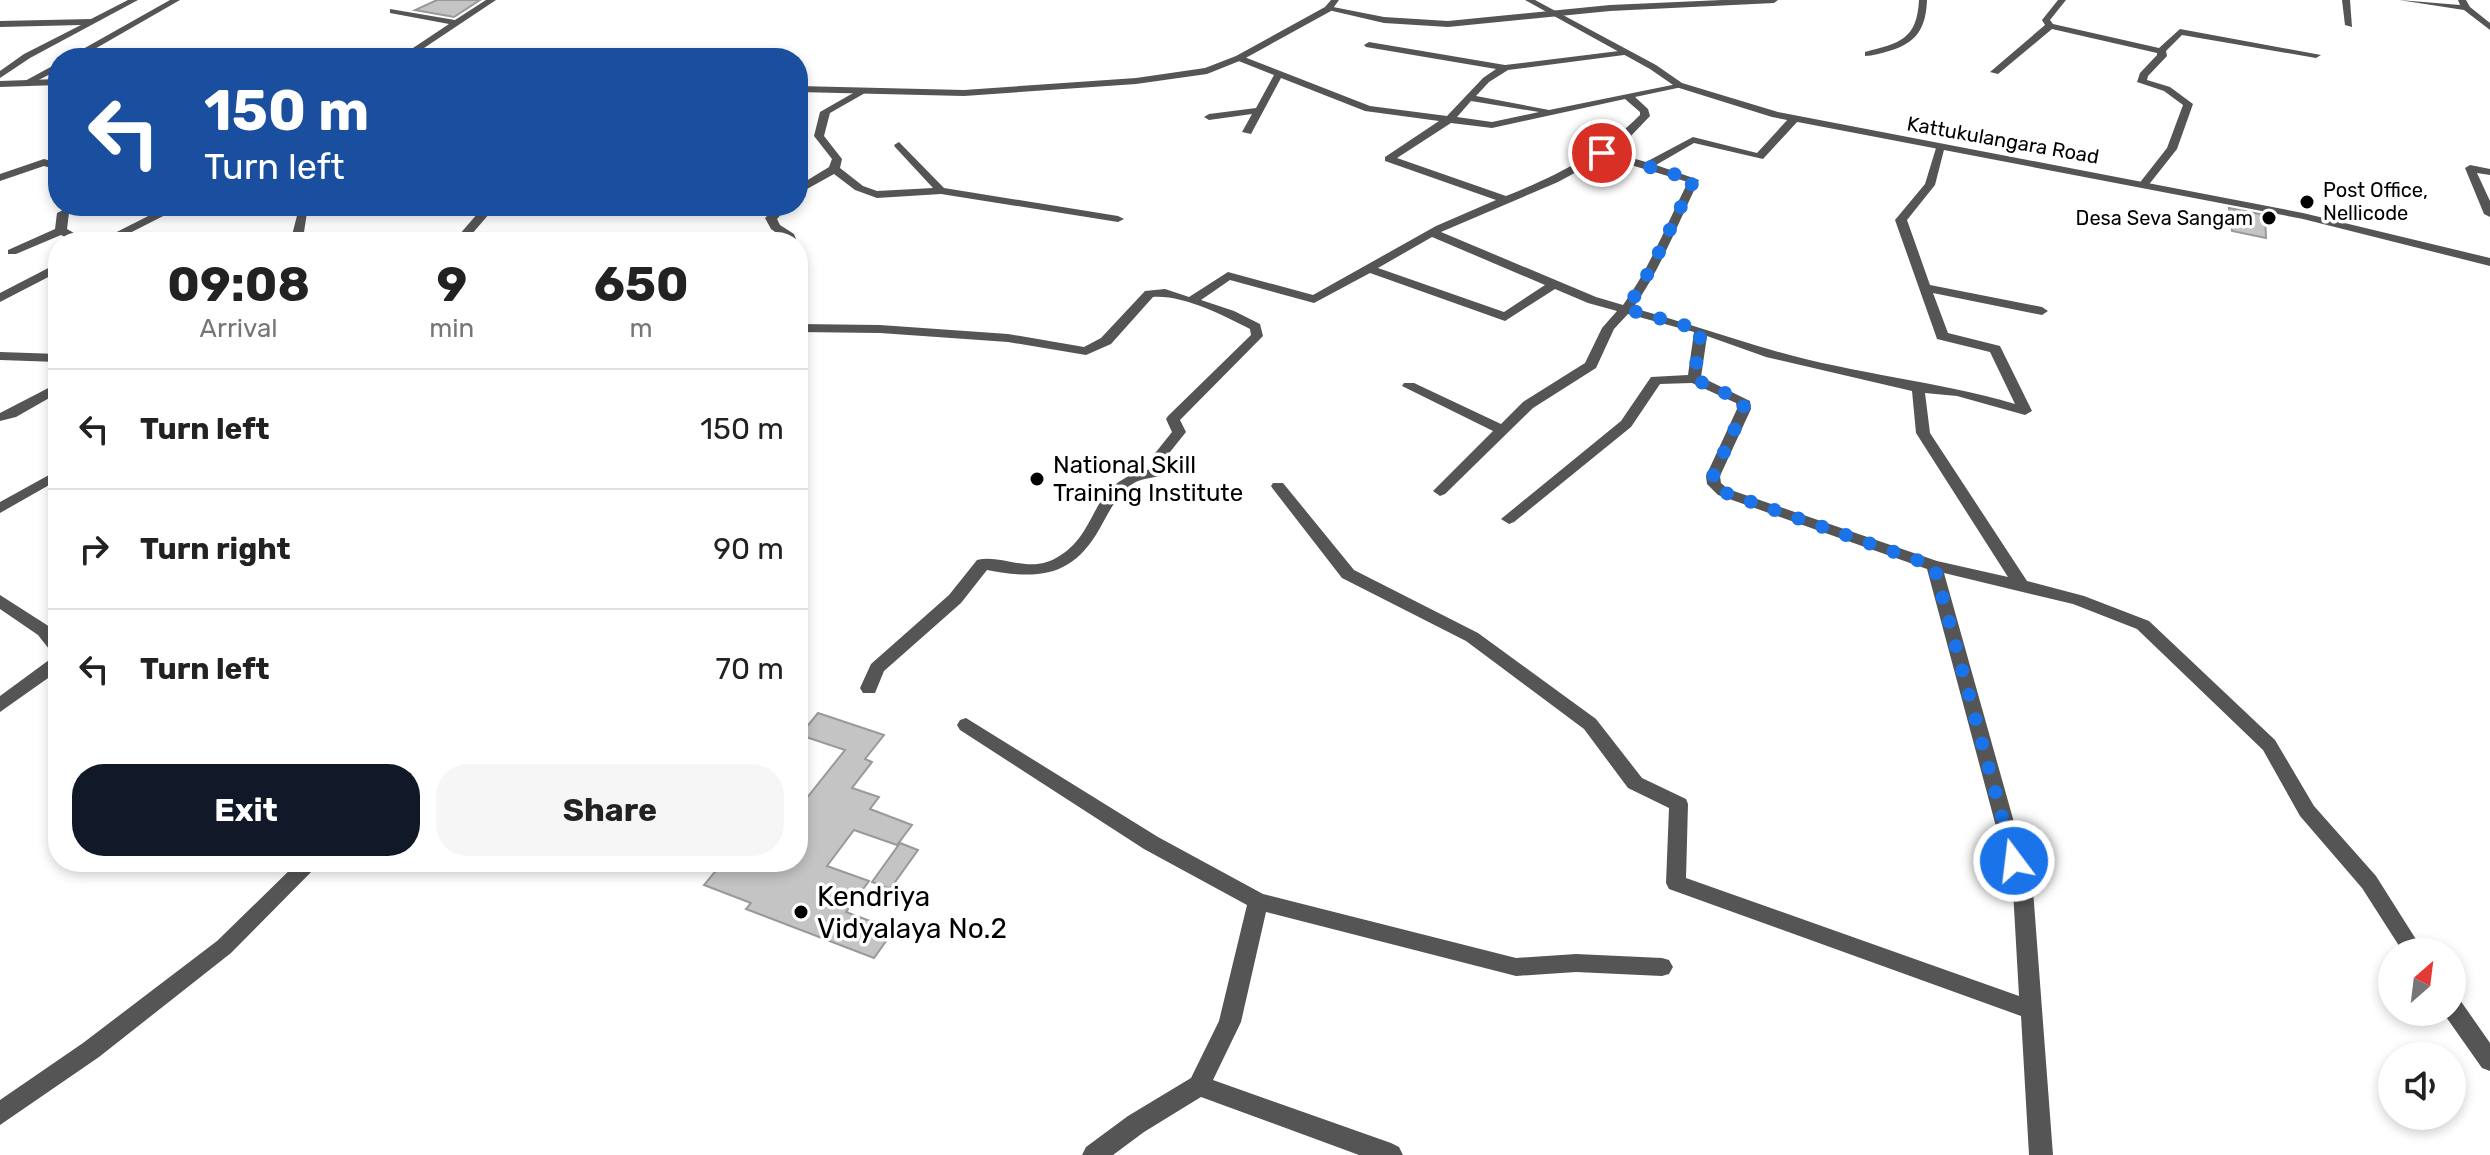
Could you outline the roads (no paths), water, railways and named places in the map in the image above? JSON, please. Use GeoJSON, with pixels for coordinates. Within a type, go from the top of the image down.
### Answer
{"type":"FeatureCollection","features":[{"type":"Feature","properties":{"kind":"street"},"geometry":{"type":"LineString","coordinates":[[0,75],[27,56],[134,0]]}},
{"type":"Feature","properties":{"kind":"street"},"geometry":{"type":"LineString","coordinates":[[90,48],[176,0]]}},
{"type":"Feature","properties":{"kind":"street"},"geometry":{"type":"LineString","coordinates":[[418,48],[492,0]]}},
{"type":"Feature","properties":{"kind":"street","name":"Kattukulangara Road"},"geometry":{"type":"LineString","coordinates":[[1529,0],[1679,85],[1794,119],[2303,216],[2490,262]]}},
{"type":"Feature","properties":{"kind":"street"},"geometry":{"type":"LineString","coordinates":[[808,89],[964,93],[1136,81],[1207,71],[1239,58],[1332,4],[1384,20],[1448,24],[1552,13],[1774,0]]}},
{"type":"Feature","properties":{"kind":"street"},"geometry":{"type":"LineString","coordinates":[[1868,54],[1901,45],[1916,35],[1923,23],[1923,0]]}},
{"type":"Feature","properties":{"kind":"street"},"geometry":{"type":"LineString","coordinates":[[2062,0],[2046,20],[2050,26],[2161,51]]}},
{"type":"Feature","properties":{"kind":"street"},"geometry":{"type":"LineString","coordinates":[[2346,0],[2349,25]]}},
{"type":"Feature","properties":{"kind":"street"},"geometry":{"type":"LineString","coordinates":[[2403,0],[2464,4],[2490,27]]}},
{"type":"Feature","properties":{"kind":"street"},"geometry":{"type":"LineString","coordinates":[[393,11],[457,23]]}},
{"type":"Feature","properties":{"kind":"street"},"geometry":{"type":"LineString","coordinates":[[0,24],[93,22]]}},
{"type":"Feature","properties":{"kind":"street"},"geometry":{"type":"LineString","coordinates":[[1995,72],[2050,26]]}},
{"type":"Feature","properties":{"kind":"street"},"geometry":{"type":"LineString","coordinates":[[2143,185],[2172,149],[2188,104],[2167,89],[2142,82],[2143,75],[2180,32],[2316,55]]}},
{"type":"Feature","properties":{"kind":"street"},"geometry":{"type":"LineString","coordinates":[[1369,45],[1505,68],[1624,52]]}},
{"type":"Feature","properties":{"kind":"street"},"geometry":{"type":"LineString","coordinates":[[0,57],[27,56]]}},
{"type":"Feature","properties":{"kind":"street"},"geometry":{"type":"LineString","coordinates":[[1239,58],[1368,109],[1492,125],[1679,85]]}},
{"type":"Feature","properties":{"kind":"street"},"geometry":{"type":"LineString","coordinates":[[1504,199],[1389,159],[1451,118],[1486,80],[1505,68]]}},
{"type":"Feature","properties":{"kind":"street"},"geometry":{"type":"LineString","coordinates":[[28,82],[48,71]]}},
{"type":"Feature","properties":{"kind":"street"},"geometry":{"type":"LineString","coordinates":[[1247,132],[1279,74]]}},
{"type":"Feature","properties":{"kind":"street"},"geometry":{"type":"LineString","coordinates":[[0,84],[48,82]]}},
{"type":"Feature","properties":{"kind":"street"},"geometry":{"type":"LineString","coordinates":[[808,185],[834,169],[837,159],[819,136],[825,112],[862,91]]}},
{"type":"Feature","properties":{"kind":"street"},"geometry":{"type":"LineString","coordinates":[[1191,301],[1228,276],[1314,299],[1434,233],[1586,164],[1633,130],[1645,116],[1638,103],[1627,96]]}},
{"type":"Feature","properties":{"kind":"street"},"geometry":{"type":"LineString","coordinates":[[1469,98],[1554,112]]}},
{"type":"Feature","properties":{"kind":"street"},"geometry":{"type":"LineString","coordinates":[[1209,117],[1259,110]]}},
{"type":"Feature","properties":{"kind":"street"},"geometry":{"type":"LineString","coordinates":[[1647,166],[1693,140],[1759,157],[1794,119]]}},
{"type":"Feature","properties":{"kind":"street"},"geometry":{"type":"LineString","coordinates":[[899,145],[941,191]]}},
{"type":"Feature","properties":{"kind":"street"},"geometry":{"type":"LineString","coordinates":[[1434,233],[1553,285],[1771,354],[1918,388],[1958,392],[2025,411],[1995,349],[1942,336],[1901,220],[1930,185],[1941,148]]}},
{"type":"Feature","properties":{"kind":"street"},"geometry":{"type":"LineString","coordinates":[[1440,491],[1528,405],[1591,365],[1608,328],[1647,280],[1694,180],[1602,153]]}},
{"type":"Feature","properties":{"kind":"street"},"geometry":{"type":"LineString","coordinates":[[0,178],[44,162],[48,163]]}},
{"type":"Feature","properties":{"kind":"street"},"geometry":{"type":"LineString","coordinates":[[2490,172],[2470,168],[2490,214]]}},
{"type":"Feature","properties":{"kind":"street"},"geometry":{"type":"LineString","coordinates":[[834,169],[853,179],[859,188],[881,195],[941,191],[1118,219]]}},
{"type":"Feature","properties":{"kind":"street"},"geometry":{"type":"LineString","coordinates":[[61,231],[63,216]]}},
{"type":"Feature","properties":{"kind":"street"},"geometry":{"type":"LineString","coordinates":[[123,232],[155,216]]}},
{"type":"Feature","properties":{"kind":"street"},"geometry":{"type":"LineString","coordinates":[[468,232],[481,216]]}},
{"type":"Feature","properties":{"kind":"street"},"geometry":{"type":"LineString","coordinates":[[773,216],[775,227],[783,232]]}},
{"type":"Feature","properties":{"kind":"street"},"geometry":{"type":"LineString","coordinates":[[12,252],[48,237]]}},
{"type":"Feature","properties":{"kind":"street"},"geometry":{"type":"LineString","coordinates":[[1369,269],[1505,317],[1553,285]]}},
{"type":"Feature","properties":{"kind":"street"},"geometry":{"type":"LineString","coordinates":[[0,298],[48,272]]}},
{"type":"Feature","properties":{"kind":"street"},"geometry":{"type":"LineString","coordinates":[[1925,288],[2042,311]]}},
{"type":"Feature","properties":{"kind":"street"},"geometry":{"type":"LineString","coordinates":[[808,328],[880,329],[1008,338],[1086,351],[1106,341],[1149,294],[1165,293],[1256,327],[1257,336],[1173,419],[1179,432],[1159,457],[1159,472],[1130,479],[1103,504],[1089,534],[1066,563],[1021,573],[983,564],[955,599],[877,668],[869,688]]}},
{"type":"Feature","properties":{"kind":"street"},"geometry":{"type":"LineString","coordinates":[[1694,379],[1701,330]]}},
{"type":"Feature","properties":{"kind":"street"},"geometry":{"type":"LineString","coordinates":[[0,356],[48,358]]}},
{"type":"Feature","properties":{"kind":"street"},"geometry":{"type":"LineString","coordinates":[[1509,519],[1626,424],[1656,380],[1694,379],[1743,401],[1744,409],[1713,476],[1714,484],[1723,492],[1934,566],[2078,600],[2143,625],[2269,745],[2307,811],[2369,882],[2405,938]]}},
{"type":"Feature","properties":{"kind":"street"},"geometry":{"type":"LineString","coordinates":[[1409,386],[1502,430]]}},
{"type":"Feature","properties":{"kind":"street"},"geometry":{"type":"LineString","coordinates":[[1918,388],[1923,433],[2021,585]]}},
{"type":"Feature","properties":{"kind":"street"},"geometry":{"type":"LineString","coordinates":[[0,417],[48,393]]}},
{"type":"Feature","properties":{"kind":"street"},"geometry":{"type":"LineString","coordinates":[[0,508],[48,480]]}},
{"type":"Feature","properties":{"kind":"street"},"geometry":{"type":"LineString","coordinates":[[1278,486],[1348,574],[1472,637],[1590,724],[1635,783],[1679,804],[1676,883],[2030,1010]]}},
{"type":"Feature","properties":{"kind":"street"},"geometry":{"type":"LineString","coordinates":[[1934,566],[2023,890],[2041,1155]]}},
{"type":"Feature","properties":{"kind":"street"},"geometry":{"type":"LineString","coordinates":[[0,601],[48,636]]}},
{"type":"Feature","properties":{"kind":"street"},"geometry":{"type":"LineString","coordinates":[[0,705],[48,670]]}},
{"type":"Feature","properties":{"kind":"street"},"geometry":{"type":"LineString","coordinates":[[966,725],[1151,843],[1258,901],[1516,967],[1576,963],[1662,967]]}},
{"type":"Feature","properties":{"kind":"street"},"geometry":{"type":"LineString","coordinates":[[0,1114],[91,1050],[224,947],[301,872]]}},
{"type":"Feature","properties":{"kind":"street"},"geometry":{"type":"LineString","coordinates":[[1094,1155],[1136,1124],[1199,1086],[1230,1022],[1258,901]]}},
{"type":"Feature","properties":{"kind":"street"},"geometry":{"type":"LineString","coordinates":[[2465,1026],[2490,1061]]}},
{"type":"Feature","properties":{"kind":"street"},"geometry":{"type":"LineString","coordinates":[[1199,1086],[1391,1155]]}},
{"type":"Feature","properties":{"kind":"place","name":"Post Office, Nellicode"},"geometry":{"type":"Point","coordinates":[2307,202]}},
{"type":"Feature","properties":{"kind":"place","name":"Desa Seva Sangam"},"geometry":{"type":"Point","coordinates":[2269,218]}},
{"type":"Feature","properties":{"kind":"place","name":"National Skill Training Institute"},"geometry":{"type":"Point","coordinates":[1037,479]}},
{"type":"Feature","properties":{"kind":"place","name":"Kendriya Vidyalaya No.2"},"geometry":{"type":"Point","coordinates":[801,912]}}]}
